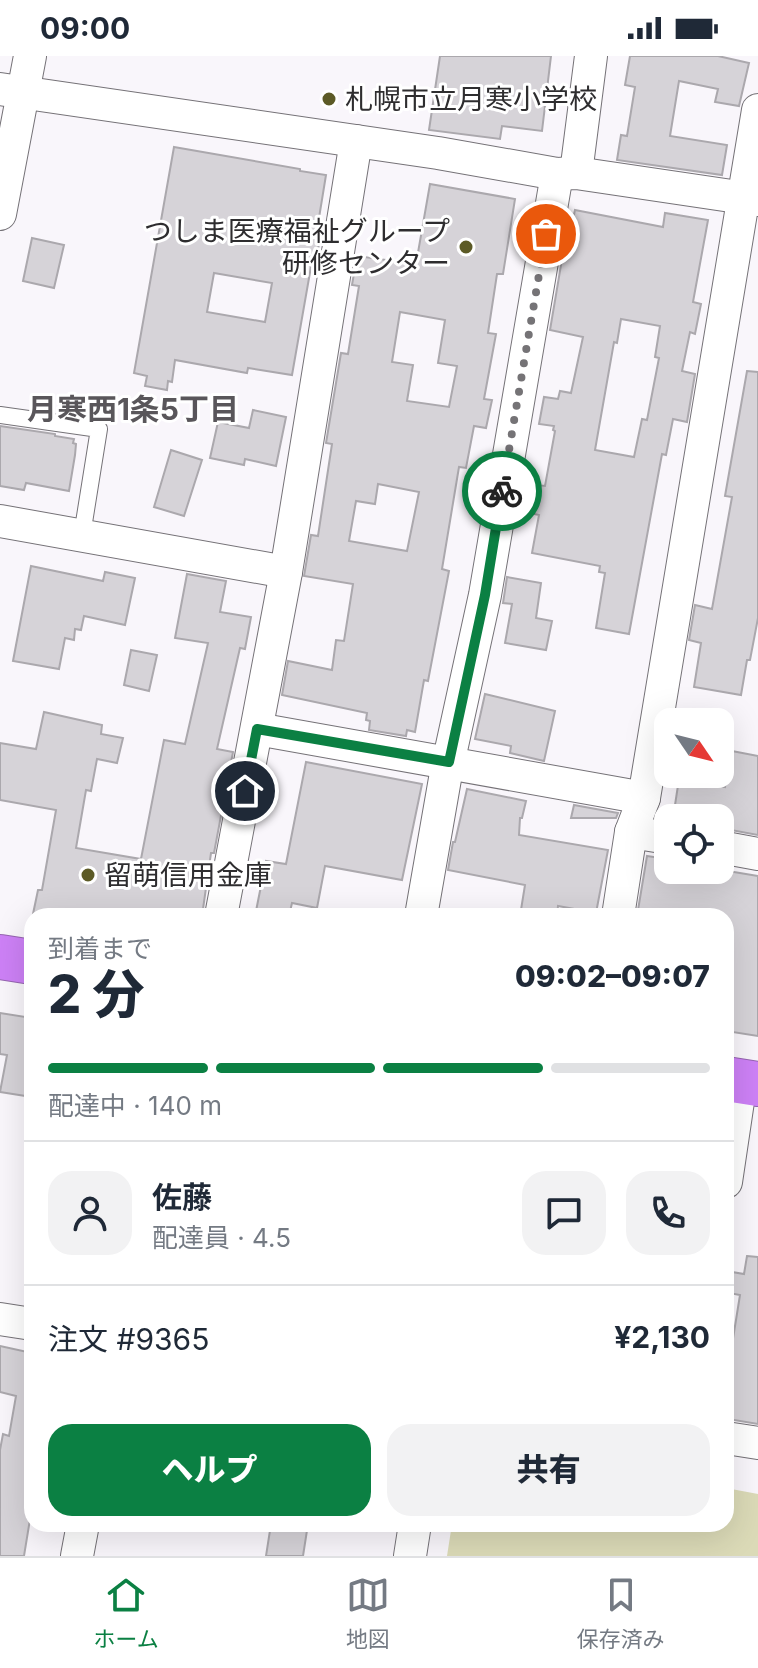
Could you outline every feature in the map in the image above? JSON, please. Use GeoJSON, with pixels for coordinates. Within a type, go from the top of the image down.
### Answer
{"type":"FeatureCollection","features":[{"type":"Feature","properties":{"kind":"highway"},"geometry":{"type":"LineString","coordinates":[[0,957],[24,961]]}},
{"type":"Feature","properties":{"kind":"street"},"geometry":{"type":"LineString","coordinates":[[0,214],[12,91],[30,56]]}},
{"type":"Feature","properties":{"kind":"street"},"geometry":{"type":"LineString","coordinates":[[422,908],[591,56]]}},
{"type":"Feature","properties":{"kind":"street"},"geometry":{"type":"LineString","coordinates":[[12,91],[750,199]]}},
{"type":"Feature","properties":{"kind":"street"},"geometry":{"type":"LineString","coordinates":[[619,908],[631,832],[644,798],[750,199],[758,110]]}},
{"type":"Feature","properties":{"kind":"street"},"geometry":{"type":"LineString","coordinates":[[223,908],[286,572],[356,141]]}},
{"type":"Feature","properties":{"kind":"street"},"geometry":{"type":"LineString","coordinates":[[0,521],[286,572]]}},
{"type":"Feature","properties":{"kind":"street"},"geometry":{"type":"LineString","coordinates":[[257,729],[644,798]]}},
{"type":"Feature","properties":{"kind":"street"},"geometry":{"type":"LineString","coordinates":[[631,832],[654,836]]}},
{"type":"Feature","properties":{"kind":"street"},"geometry":{"type":"LineString","coordinates":[[734,850],[758,854]]}},
{"type":"Feature","properties":{"kind":"street"},"geometry":{"type":"LineString","coordinates":[[734,1132],[742,1081]]}},
{"type":"Feature","properties":{"kind":"street"},"geometry":{"type":"LineString","coordinates":[[0,1319],[24,1323]]}},
{"type":"Feature","properties":{"kind":"street"},"geometry":{"type":"LineString","coordinates":[[734,1439],[758,1443]]}},
{"type":"Feature","properties":{"kind":"street"},"geometry":{"type":"LineString","coordinates":[[77,1556],[82,1532]]}},
{"type":"Feature","properties":{"kind":"street"},"geometry":{"type":"LineString","coordinates":[[410,1556],[414,1532]]}},
{"type":"Feature","properties":{"kind":"lane"},"geometry":{"type":"LineString","coordinates":[[0,415],[99,429],[82,535]]}},
{"type":"Feature","properties":{"kind":"green space"},"geometry":{"type":"Polygon","coordinates":[[[734,1490],[758,1494],[758,1556],[447,1556],[451,1532],[734,1532],[734,1490]]]}},
{"type":"Feature","properties":{"kind":"building"},"geometry":{"type":"Polygon","coordinates":[[[440,56],[551,56],[542,131],[502,126],[500,139],[429,130],[440,56]]]}},
{"type":"Feature","properties":{"kind":"building"},"geometry":{"type":"Polygon","coordinates":[[[630,56],[718,56],[749,63],[739,106],[715,102],[718,89],[679,81],[670,136],[727,145],[722,175],[617,160],[621,135],[627,136],[635,87],[625,85],[630,56]]]}},
{"type":"Feature","properties":{"kind":"building"},"geometry":{"type":"Polygon","coordinates":[[[174,147],[326,175],[316,262],[312,261],[292,375],[248,368],[247,373],[175,360],[172,382],[168,381],[167,390],[145,386],[147,376],[134,373],[174,147]],[[214,273],[207,312],[265,322],[272,283],[214,273]]]}},
{"type":"Feature","properties":{"kind":"building"},"geometry":{"type":"Polygon","coordinates":[[[430,184],[515,199],[503,274],[497,274],[488,333],[496,334],[484,399],[492,400],[486,428],[474,426],[466,468],[459,467],[442,569],[449,571],[428,681],[424,680],[415,732],[407,730],[406,736],[369,730],[367,713],[282,695],[288,661],[332,670],[336,640],[344,641],[353,584],[304,576],[311,535],[318,536],[332,444],[326,443],[341,353],[348,354],[359,286],[352,285],[357,256],[416,264],[430,184]],[[400,312],[392,362],[413,365],[407,401],[449,407],[457,366],[438,363],[445,320],[400,312]],[[378,484],[375,504],[356,501],[349,541],[407,551],[419,492],[378,484]]]}},
{"type":"Feature","properties":{"kind":"building"},"geometry":{"type":"Polygon","coordinates":[[[575,210],[663,227],[665,213],[708,220],[693,302],[701,304],[695,334],[690,332],[682,371],[695,374],[687,422],[673,419],[666,455],[662,454],[629,634],[596,628],[605,573],[599,572],[600,566],[532,553],[539,515],[525,512],[529,484],[545,486],[555,431],[554,426],[539,424],[544,397],[558,399],[560,391],[571,393],[583,337],[550,330],[569,218],[573,219],[575,210]],[[621,319],[595,450],[634,457],[642,419],[647,420],[659,358],[655,357],[660,326],[621,319]]]}},
{"type":"Feature","properties":{"kind":"building"},"geometry":{"type":"Polygon","coordinates":[[[32,238],[64,245],[54,288],[23,281],[32,238]]]}},
{"type":"Feature","properties":{"kind":"building"},"geometry":{"type":"Polygon","coordinates":[[[747,371],[758,372],[758,618],[741,695],[694,687],[701,643],[689,640],[695,605],[712,609],[732,497],[725,496],[747,371]]]}},
{"type":"Feature","properties":{"kind":"building"},"geometry":{"type":"Polygon","coordinates":[[[253,410],[286,417],[276,466],[245,459],[244,465],[210,458],[218,422],[249,428],[253,410]]]}},
{"type":"Feature","properties":{"kind":"building"},"geometry":{"type":"Polygon","coordinates":[[[0,426],[74,439],[75,455],[69,491],[26,483],[24,490],[0,486],[0,426]]]}},
{"type":"Feature","properties":{"kind":"building"},"geometry":{"type":"Polygon","coordinates":[[[171,450],[202,460],[184,516],[154,507],[171,450]]]}},
{"type":"Feature","properties":{"kind":"building"},"geometry":{"type":"Polygon","coordinates":[[[31,566],[103,581],[105,572],[135,578],[125,625],[84,616],[81,630],[75,629],[74,640],[65,638],[59,669],[13,661],[31,566]]]}},
{"type":"Feature","properties":{"kind":"building"},"geometry":{"type":"Polygon","coordinates":[[[187,574],[226,581],[220,612],[251,617],[245,649],[240,648],[217,749],[233,752],[214,853],[211,853],[203,908],[34,908],[38,890],[42,890],[56,810],[0,800],[0,743],[36,749],[44,712],[102,725],[101,734],[123,738],[117,763],[97,759],[91,791],[86,790],[76,848],[141,859],[164,740],[185,744],[208,643],[175,638],[187,574]]]}},
{"type":"Feature","properties":{"kind":"building"},"geometry":{"type":"Polygon","coordinates":[[[507,577],[541,583],[536,618],[552,621],[546,650],[505,643],[512,604],[503,603],[507,577]]]}},
{"type":"Feature","properties":{"kind":"building"},"geometry":{"type":"Polygon","coordinates":[[[131,650],[157,655],[149,691],[124,685],[131,650]]]}},
{"type":"Feature","properties":{"kind":"building"},"geometry":{"type":"Polygon","coordinates":[[[485,694],[555,711],[544,761],[510,753],[511,746],[475,739],[485,694]]]}},
{"type":"Feature","properties":{"kind":"building"},"geometry":{"type":"Polygon","coordinates":[[[734,751],[758,756],[758,835],[734,831],[734,804],[675,804],[678,788],[734,788],[734,751]]]}},
{"type":"Feature","properties":{"kind":"building"},"geometry":{"type":"Polygon","coordinates":[[[306,762],[422,784],[402,880],[325,866],[317,908],[292,903],[291,908],[257,908],[266,861],[286,864],[306,762]]]}},
{"type":"Feature","properties":{"kind":"building"},"geometry":{"type":"Polygon","coordinates":[[[467,789],[526,801],[520,818],[519,835],[608,850],[597,908],[521,908],[525,885],[448,870],[467,789]]]}},
{"type":"Feature","properties":{"kind":"building"},"geometry":{"type":"Polygon","coordinates":[[[574,805],[618,813],[616,818],[571,818],[574,805]]]}},
{"type":"Feature","properties":{"kind":"building"},"geometry":{"type":"Polygon","coordinates":[[[647,856],[654,857],[654,884],[734,884],[734,872],[758,876],[758,1036],[734,1032],[734,908],[638,908],[647,856]]]}},
{"type":"Feature","properties":{"kind":"building"},"geometry":{"type":"Polygon","coordinates":[[[0,1013],[24,1017],[24,1096],[0,1092],[7,1055],[0,1054],[0,1013]]]}},
{"type":"Feature","properties":{"kind":"building"},"geometry":{"type":"Polygon","coordinates":[[[747,1256],[758,1257],[758,1424],[734,1420],[734,1332],[740,1295],[734,1294],[734,1272],[744,1274],[747,1256]]]}},
{"type":"Feature","properties":{"kind":"building"},"geometry":{"type":"Polygon","coordinates":[[[0,1346],[24,1351],[24,1532],[28,1532],[24,1556],[0,1556],[0,1450],[3,1434],[9,1436],[16,1396],[0,1392],[0,1346]]]}},
{"type":"Feature","properties":{"kind":"building"},"geometry":{"type":"Polygon","coordinates":[[[270,1532],[307,1532],[303,1556],[266,1556],[270,1532]]]}},
{"type":"Feature","properties":{"kind":"way so far"},"geometry":{"type":"LineString","coordinates":[[502,491],[546,234]]}},
{"type":"Feature","properties":{"kind":"place","name":"札幌市立月寒小学校"},"geometry":{"type":"Point","coordinates":[329,99]}},
{"type":"Feature","properties":{"kind":"place","name":"つしま医療福祉グループ 研修センター"},"geometry":{"type":"Point","coordinates":[466,247]}},
{"type":"Feature","properties":{"kind":"place","name":"留萌信用金庫"},"geometry":{"type":"Point","coordinates":[88,875]}},
{"type":"Feature","properties":{"kind":"district","name":"月寒西1条5丁目"},"geometry":{"type":"Point","coordinates":[133,409]}},
{"type":"Feature","properties":{"kind":"route"},"geometry":{"type":"LineString","coordinates":[[245,791],[257,729],[449,762],[485,595],[502,491]]}}]}
